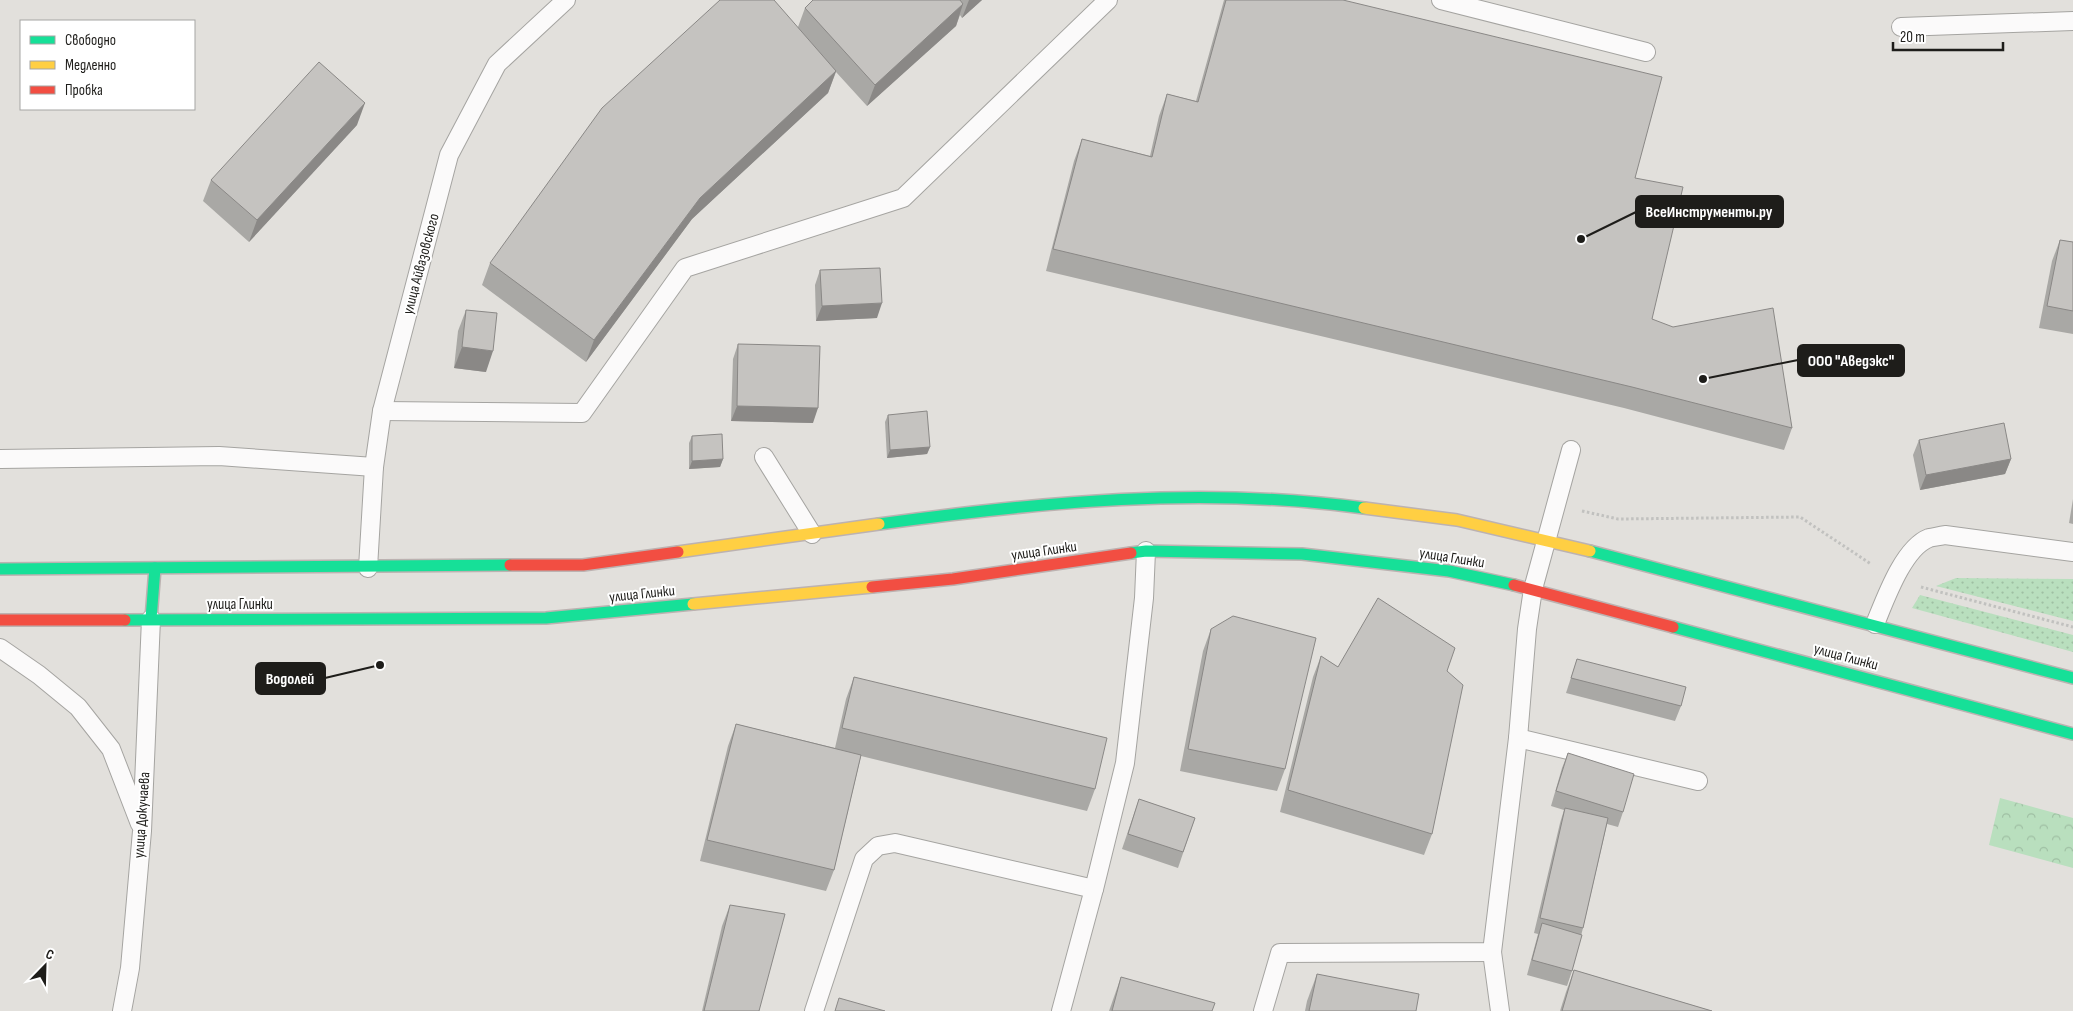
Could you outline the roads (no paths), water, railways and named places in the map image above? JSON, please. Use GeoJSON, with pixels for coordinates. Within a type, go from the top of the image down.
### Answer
{"type":"FeatureCollection","features":[{"type":"Feature","properties":{"kind":"highway"},"geometry":{"type":"LineString","coordinates":[[0,569],[368,568],[583,565],[965,512],[1117,498],[1200,496],[1330,503],[1458,520],[1546,539],[1875,624],[2073,678]]}},
{"type":"Feature","properties":{"kind":"highway","name":"улица Глинки"},"geometry":{"type":"LineString","coordinates":[[0,620],[546,618],[953,579],[1146,552],[1302,554],[1449,571],[1533,589],[2073,734]]}},
{"type":"Feature","properties":{"kind":"highway"},"geometry":{"type":"LineString","coordinates":[[152,619],[155,568]]}},
{"type":"Feature","properties":{"kind":"lane","name":"улица Айвазовского"},"geometry":{"type":"LineString","coordinates":[[368,568],[374,467],[382,411],[449,155],[497,64],[566,0]]}},
{"type":"Feature","properties":{"kind":"lane"},"geometry":{"type":"LineString","coordinates":[[382,411],[582,412],[685,268],[903,198],[1108,0]]}},
{"type":"Feature","properties":{"kind":"lane"},"geometry":{"type":"LineString","coordinates":[[1441,0],[1646,52]]}},
{"type":"Feature","properties":{"kind":"lane"},"geometry":{"type":"LineString","coordinates":[[1901,27],[2073,21]]}},
{"type":"Feature","properties":{"kind":"lane"},"geometry":{"type":"LineString","coordinates":[[1500,1011],[1492,952],[1518,738],[1527,629],[1533,589],[1554,505],[1571,450]]}},
{"type":"Feature","properties":{"kind":"lane"},"geometry":{"type":"LineString","coordinates":[[0,459],[219,456],[374,467]]}},
{"type":"Feature","properties":{"kind":"lane"},"geometry":{"type":"LineString","coordinates":[[764,456],[812,534]]}},
{"type":"Feature","properties":{"kind":"lane"},"geometry":{"type":"LineString","coordinates":[[1875,624],[1894,580],[1913,550],[1928,539],[1945,535],[2073,552]]}},
{"type":"Feature","properties":{"kind":"lane"},"geometry":{"type":"LineString","coordinates":[[1061,1011],[1094,890],[1125,763],[1144,598],[1146,552]]}},
{"type":"Feature","properties":{"kind":"lane","name":"улица Докучаева"},"geometry":{"type":"LineString","coordinates":[[122,1011],[130,968],[142,831],[152,619]]}},
{"type":"Feature","properties":{"kind":"lane"},"geometry":{"type":"LineString","coordinates":[[0,648],[39,675],[78,706],[111,749],[142,831]]}},
{"type":"Feature","properties":{"kind":"lane"},"geometry":{"type":"LineString","coordinates":[[1518,738],[1698,781]]}},
{"type":"Feature","properties":{"kind":"lane"},"geometry":{"type":"LineString","coordinates":[[814,1011],[864,859],[878,846],[895,843],[1094,890]]}},
{"type":"Feature","properties":{"kind":"lane"},"geometry":{"type":"LineString","coordinates":[[1263,1011],[1280,953],[1492,952]]}},
{"type":"Feature","properties":{"kind":"place","name":"ВсеИнструменты.ру"},"geometry":{"type":"Point","coordinates":[1581,239]}},
{"type":"Feature","properties":{"kind":"place","name":"ООО \"Аведэкс\""},"geometry":{"type":"Point","coordinates":[1703,379]}},
{"type":"Feature","properties":{"kind":"place","name":"Водолей"},"geometry":{"type":"Point","coordinates":[380,665]}}]}
